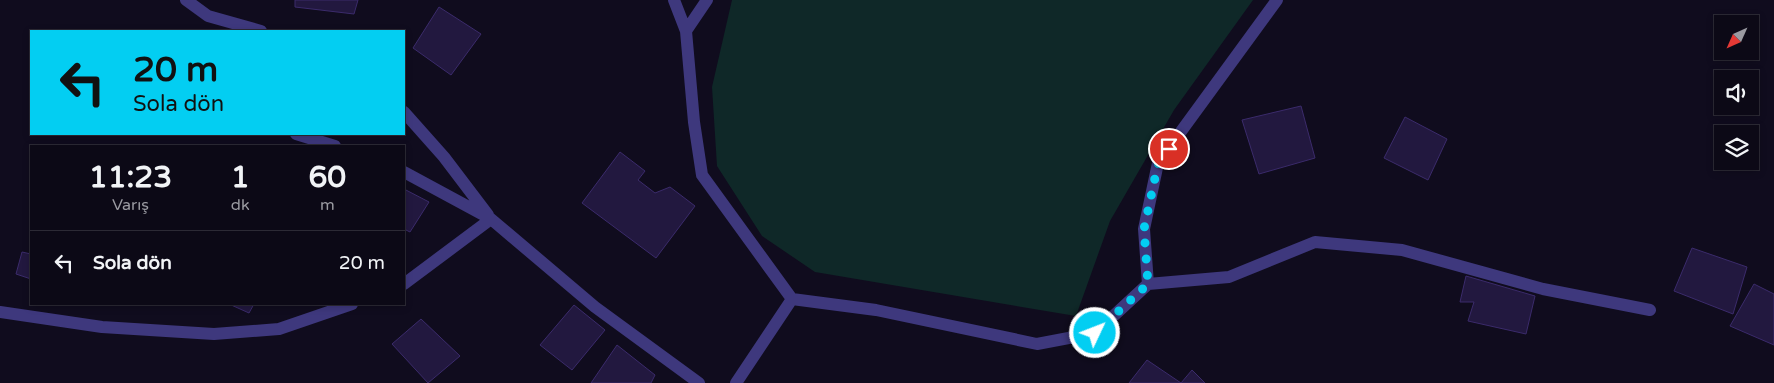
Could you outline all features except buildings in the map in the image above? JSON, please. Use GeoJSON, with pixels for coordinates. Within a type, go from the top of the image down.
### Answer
{"type":"FeatureCollection","features":[{"type":"Feature","properties":{"kind":"street"},"geometry":{"type":"LineString","coordinates":[[186,0],[208,16],[258,30]]}},
{"type":"Feature","properties":{"kind":"street"},"geometry":{"type":"LineString","coordinates":[[674,0],[686,31],[694,122],[702,175],[792,299],[876,310],[1037,344],[1095,333],[1148,284],[1229,277],[1315,242],[1402,250],[1543,289],[1650,310]]}},
{"type":"Feature","properties":{"kind":"street"},"geometry":{"type":"LineString","coordinates":[[686,31],[706,0]]}},
{"type":"Feature","properties":{"kind":"street"},"geometry":{"type":"LineString","coordinates":[[1148,284],[1144,229],[1158,164],[1277,0]]}},
{"type":"Feature","properties":{"kind":"street"},"geometry":{"type":"LineString","coordinates":[[405,113],[444,157],[491,219]]}},
{"type":"Feature","properties":{"kind":"street"},"geometry":{"type":"LineString","coordinates":[[299,135],[332,145]]}},
{"type":"Feature","properties":{"kind":"street"},"geometry":{"type":"LineString","coordinates":[[405,173],[491,219],[595,307],[700,383]]}},
{"type":"Feature","properties":{"kind":"street"},"geometry":{"type":"LineString","coordinates":[[405,283],[491,219]]}},
{"type":"Feature","properties":{"kind":"street"},"geometry":{"type":"LineString","coordinates":[[736,383],[792,299]]}},
{"type":"Feature","properties":{"kind":"street"},"geometry":{"type":"LineString","coordinates":[[0,312],[102,327],[214,334],[279,329],[349,305]]}},
{"type":"Feature","properties":{"kind":"green space"},"geometry":{"type":"Polygon","coordinates":[[[732,0],[1253,0],[1174,110],[1110,221],[1076,316],[815,272],[762,236],[717,166],[712,87],[732,0]]]}},
{"type":"Feature","properties":{"kind":"route"},"geometry":{"type":"LineString","coordinates":[[1095,333],[1148,284],[1144,229],[1158,164],[1169,149]]}}]}
